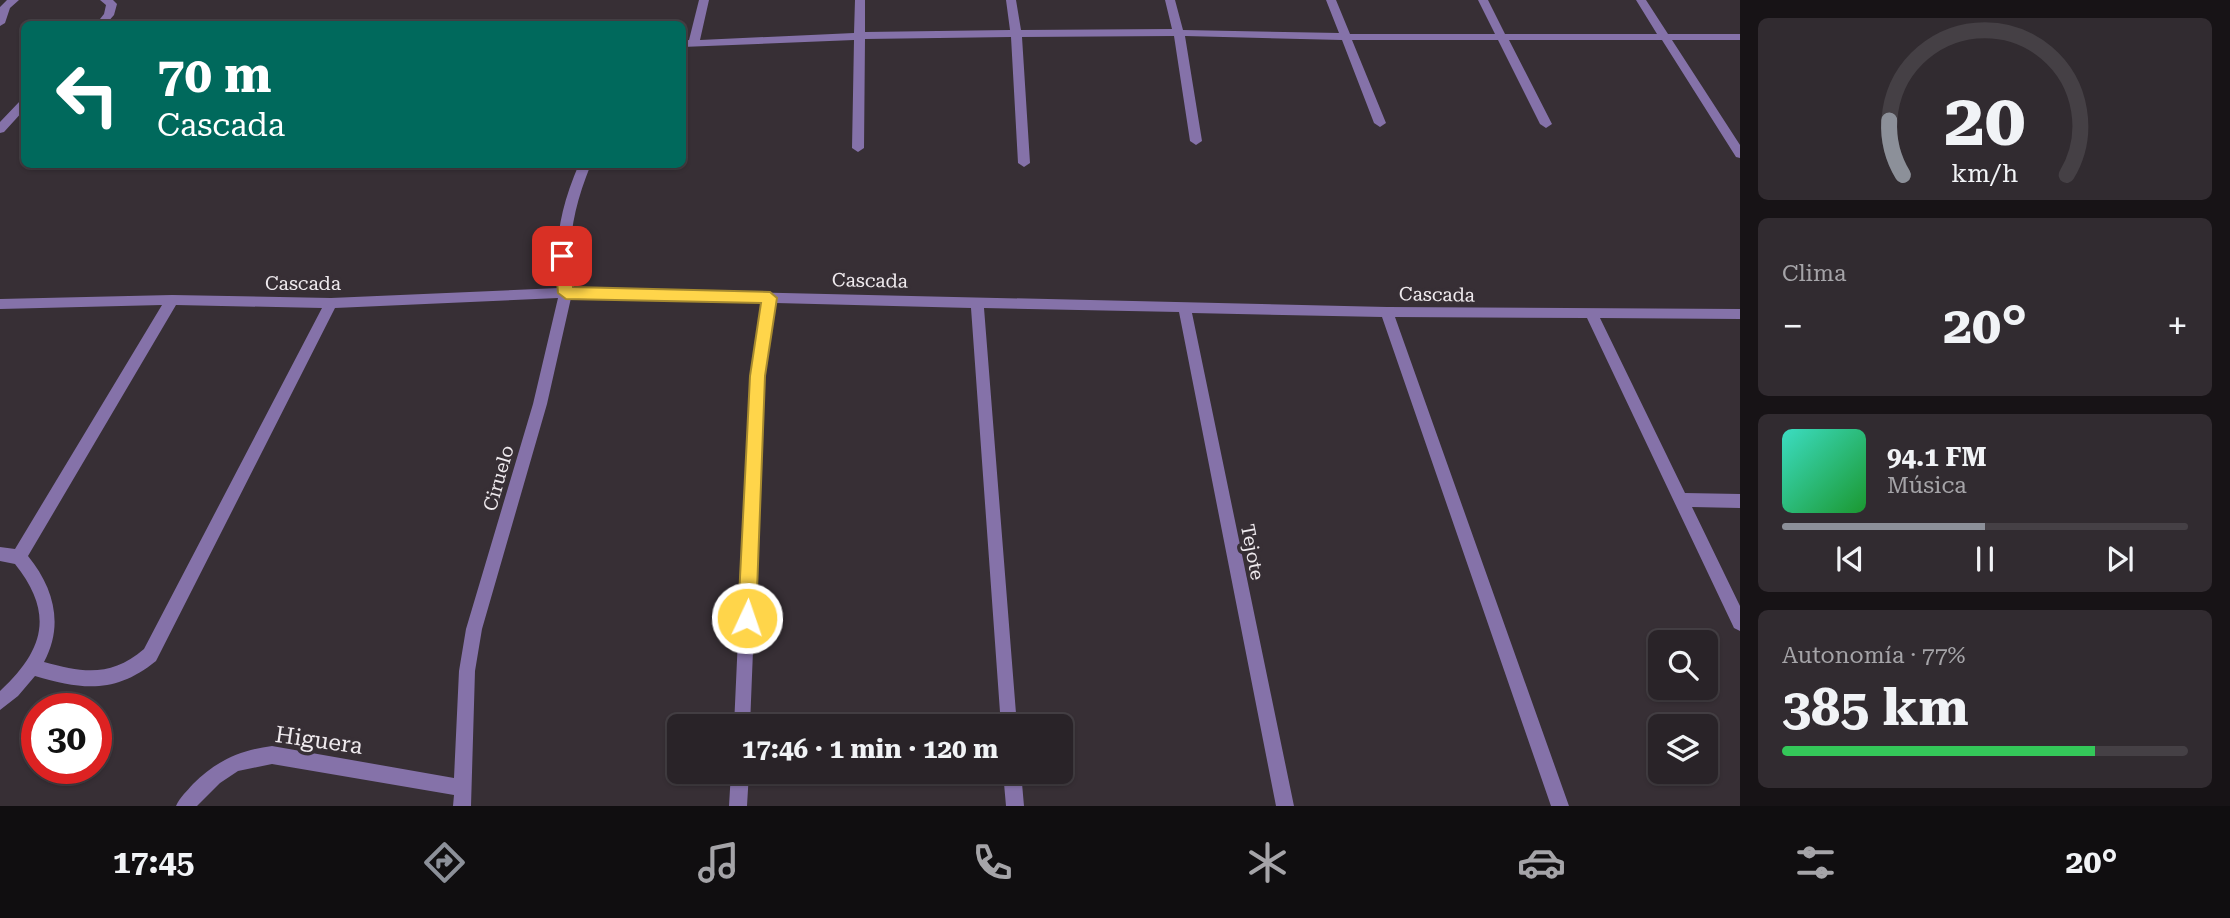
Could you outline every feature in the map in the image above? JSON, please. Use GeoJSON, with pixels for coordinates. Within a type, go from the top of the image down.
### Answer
{"type":"FeatureCollection","features":[{"type":"Feature","properties":{"kind":"street"},"geometry":{"type":"LineString","coordinates":[[0,23],[5,7],[14,0]]}},
{"type":"Feature","properties":{"kind":"street"},"geometry":{"type":"LineString","coordinates":[[104,21],[109,15],[112,4],[106,0]]}},
{"type":"Feature","properties":{"kind":"street"},"geometry":{"type":"LineString","coordinates":[[704,0],[688,42],[1016,34],[1740,37]]}},
{"type":"Feature","properties":{"kind":"street"},"geometry":{"type":"LineString","coordinates":[[859,148],[860,0]]}},
{"type":"Feature","properties":{"kind":"street"},"geometry":{"type":"LineString","coordinates":[[1011,0],[1016,34],[1024,163]]}},
{"type":"Feature","properties":{"kind":"street"},"geometry":{"type":"LineString","coordinates":[[1170,0],[1179,34],[1196,141]]}},
{"type":"Feature","properties":{"kind":"street"},"geometry":{"type":"LineString","coordinates":[[1331,0],[1380,123]]}},
{"type":"Feature","properties":{"kind":"street"},"geometry":{"type":"LineString","coordinates":[[1483,0],[1546,124]]}},
{"type":"Feature","properties":{"kind":"street"},"geometry":{"type":"LineString","coordinates":[[1641,0],[1740,154]]}},
{"type":"Feature","properties":{"kind":"street"},"geometry":{"type":"LineString","coordinates":[[0,129],[21,107]]}},
{"type":"Feature","properties":{"kind":"street","name":"Ciruelo"},"geometry":{"type":"LineString","coordinates":[[462,797],[467,671],[474,629],[540,404],[566,293],[562,256],[565,227],[583,168]]}},
{"type":"Feature","properties":{"kind":"street","name":"Cascada"},"geometry":{"type":"LineString","coordinates":[[0,304],[172,300],[331,303],[566,293],[1387,312],[1740,314]]}},
{"type":"Feature","properties":{"kind":"street"},"geometry":{"type":"LineString","coordinates":[[743,714],[757,376],[770,298]]}},
{"type":"Feature","properties":{"kind":"street"},"geometry":{"type":"LineString","coordinates":[[19,557],[172,300]]}},
{"type":"Feature","properties":{"kind":"street"},"geometry":{"type":"LineString","coordinates":[[977,302],[1008,714]]}},
{"type":"Feature","properties":{"kind":"street"},"geometry":{"type":"LineString","coordinates":[[34,668],[78,680],[100,679],[140,666],[150,655],[331,303]]}},
{"type":"Feature","properties":{"kind":"street","name":"Tejote"},"geometry":{"type":"LineString","coordinates":[[1184,306],[1285,806]]}},
{"type":"Feature","properties":{"kind":"street"},"geometry":{"type":"LineString","coordinates":[[1387,312],[1560,806]]}},
{"type":"Feature","properties":{"kind":"street"},"geometry":{"type":"LineString","coordinates":[[1591,314],[1740,623]]}},
{"type":"Feature","properties":{"kind":"street"},"geometry":{"type":"LineString","coordinates":[[1681,500],[1740,501]]}},
{"type":"Feature","properties":{"kind":"street"},"geometry":{"type":"LineString","coordinates":[[0,554],[19,557],[40,586],[46,609],[46,637],[34,668],[0,702]]}},
{"type":"Feature","properties":{"kind":"street","name":"Higuera"},"geometry":{"type":"LineString","coordinates":[[185,806],[219,770],[252,757],[272,755],[462,797]]}},
{"type":"Feature","properties":{"kind":"street"},"geometry":{"type":"LineString","coordinates":[[738,806],[739,784]]}},
{"type":"Feature","properties":{"kind":"street"},"geometry":{"type":"LineString","coordinates":[[1013,784],[1015,806]]}},
{"type":"Feature","properties":{"kind":"route"},"geometry":{"type":"LineString","coordinates":[[562,256],[566,293],[770,298],[757,376],[747,618]]}}]}
